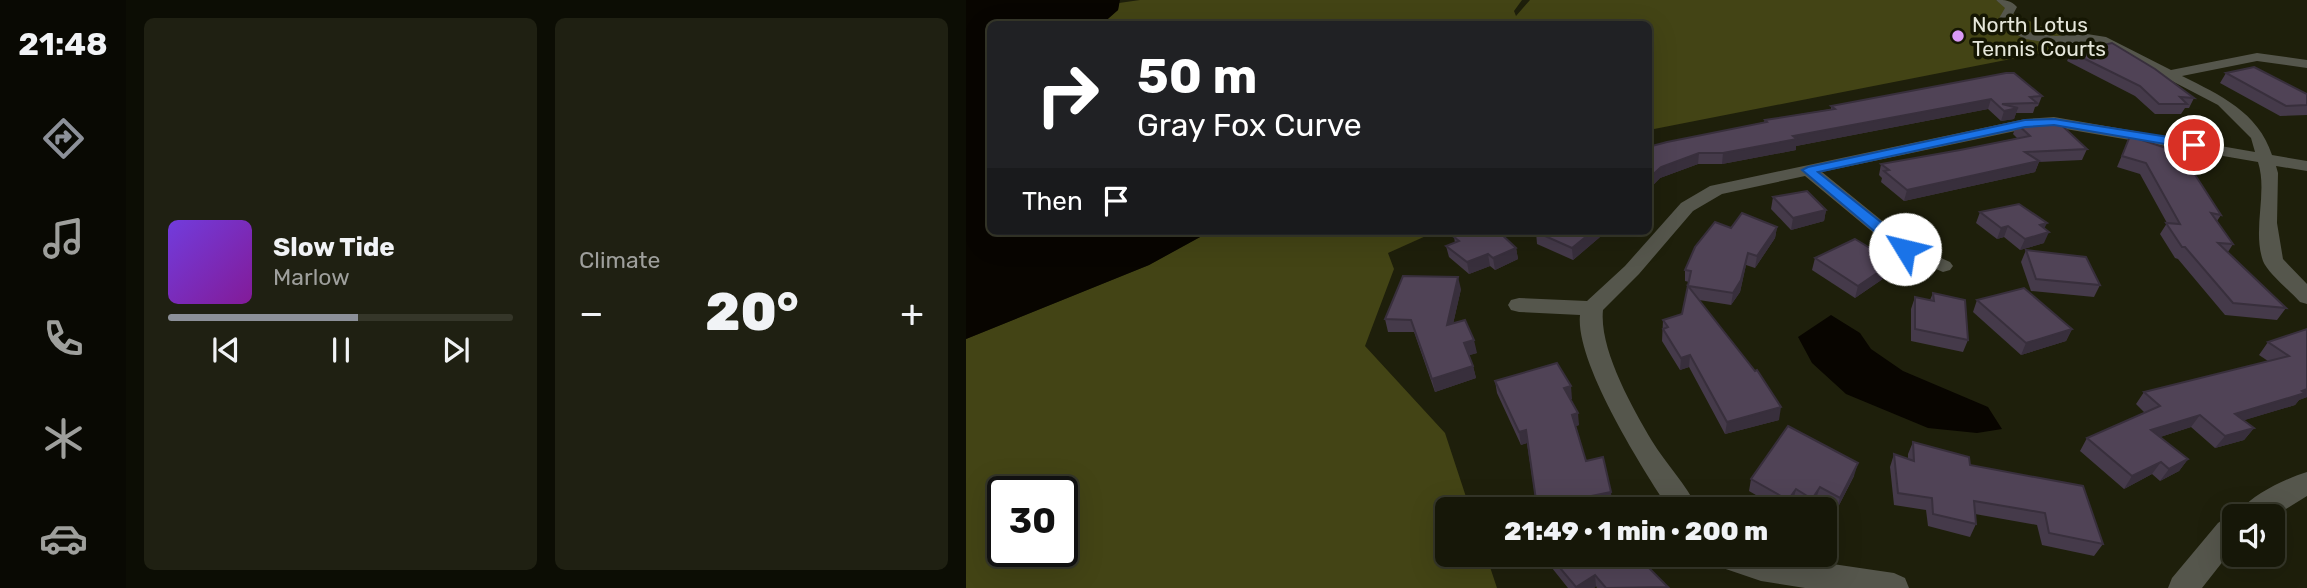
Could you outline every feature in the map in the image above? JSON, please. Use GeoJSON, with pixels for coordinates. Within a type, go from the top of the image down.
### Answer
{"type":"FeatureCollection","features":[{"type":"Feature","properties":{"kind":"street"},"geometry":{"type":"LineString","coordinates":[[2002,0],[2011,6],[2004,20],[2008,26],[2026,35],[2055,40],[2102,40],[2223,102],[2258,136],[2270,173],[2268,223],[2273,261],[2307,297]]}},
{"type":"Feature","properties":{"kind":"street"},"geometry":{"type":"LineString","coordinates":[[2170,74],[2257,57],[2307,64]]}},
{"type":"Feature","properties":{"kind":"street"},"geometry":{"type":"LineString","coordinates":[[1676,497],[1643,448],[1596,352],[1590,327],[1592,308],[1632,270],[1687,207],[1716,190],[2025,124],[2054,122],[2307,166]]}},
{"type":"Feature","properties":{"kind":"street"},"geometry":{"type":"LineString","coordinates":[[1808,170],[1905,249],[1942,266]]}},
{"type":"Feature","properties":{"kind":"street"},"geometry":{"type":"LineString","coordinates":[[1519,305],[1592,308]]}},
{"type":"Feature","properties":{"kind":"street"},"geometry":{"type":"LineString","coordinates":[[2270,504],[2307,484]]}},
{"type":"Feature","properties":{"kind":"street"},"geometry":{"type":"LineString","coordinates":[[2183,588],[2222,539]]}},
{"type":"Feature","properties":{"kind":"street"},"geometry":{"type":"LineString","coordinates":[[1761,567],[1894,588]]}},
{"type":"Feature","properties":{"kind":"shaded area"},"geometry":{"type":"Polygon","coordinates":[[[966,0],[1120,0],[1118,10],[1105,21],[987,21],[987,235],[1204,235],[1149,265],[966,339],[966,0]]]}},
{"type":"Feature","properties":{"kind":"shaded area"},"geometry":{"type":"Polygon","coordinates":[[[1140,0],[1522,0],[1514,11],[1516,16],[1530,0],[1996,0],[2005,6],[2005,10],[2083,45],[1652,129],[1652,21],[1105,21],[1118,10],[1119,3],[1140,0]]]}},
{"type":"Feature","properties":{"kind":"shaded area"},"geometry":{"type":"Polygon","coordinates":[[[1204,235],[1428,235],[1388,253],[1394,269],[1365,346],[1445,433],[1466,497],[1435,497],[1435,567],[1490,567],[1497,588],[966,588],[966,339],[1149,265],[1204,235]]]}},
{"type":"Feature","properties":{"kind":"shaded area"},"geometry":{"type":"Polygon","coordinates":[[[1831,315],[1860,333],[1871,349],[1903,371],[1988,407],[2002,429],[1977,433],[1928,428],[1846,394],[1812,363],[1798,337],[1831,315]]]}},
{"type":"Feature","properties":{"kind":"building"},"geometry":{"type":"Polygon","coordinates":[[[2112,43],[2155,69],[2194,98],[2180,97],[2187,104],[2159,104],[2140,86],[2071,52],[2112,43]]]}},
{"type":"Feature","properties":{"kind":"building"},"geometry":{"type":"Polygon","coordinates":[[[2254,67],[2307,94],[2307,105],[2286,106],[2226,73],[2254,67]]]}},
{"type":"Feature","properties":{"kind":"building"},"geometry":{"type":"Polygon","coordinates":[[[2006,73],[2014,73],[2042,96],[2030,97],[2037,103],[2002,104],[2018,108],[2004,111],[1991,99],[1793,136],[1797,139],[1723,153],[1699,153],[1661,167],[1652,175],[1652,146],[1767,122],[1765,120],[1835,109],[1831,106],[2006,73]]]}},
{"type":"Feature","properties":{"kind":"building"},"geometry":{"type":"Polygon","coordinates":[[[2055,119],[2087,149],[2025,152],[2039,161],[1907,190],[1884,171],[1889,170],[1881,164],[2030,136],[2017,124],[2055,119]]]}},
{"type":"Feature","properties":{"kind":"building"},"geometry":{"type":"Polygon","coordinates":[[[2130,136],[2181,153],[2221,215],[2211,213],[2233,244],[2218,243],[2286,308],[2233,303],[2185,247],[2182,247],[2166,223],[2180,224],[2146,163],[2122,156],[2130,136]]]}},
{"type":"Feature","properties":{"kind":"building"},"geometry":{"type":"Polygon","coordinates":[[[1807,191],[1826,210],[1793,218],[1773,197],[1807,191]]]}},
{"type":"Feature","properties":{"kind":"building"},"geometry":{"type":"Polygon","coordinates":[[[2019,204],[2047,223],[2040,225],[2049,232],[2025,239],[2008,226],[2001,228],[1980,212],[2019,204]]]}},
{"type":"Feature","properties":{"kind":"building"},"geometry":{"type":"Polygon","coordinates":[[[1742,213],[1777,227],[1757,256],[1748,253],[1741,280],[1733,293],[1688,286],[1755,371],[1757,370],[1781,407],[1727,422],[1690,355],[1681,358],[1663,329],[1668,327],[1663,320],[1682,314],[1691,271],[1685,270],[1695,247],[1715,222],[1731,228],[1742,213]]]}},
{"type":"Feature","properties":{"kind":"building"},"geometry":{"type":"Polygon","coordinates":[[[1502,235],[1516,248],[1493,258],[1488,254],[1467,262],[1446,246],[1459,241],[1454,237],[1502,235]]]}},
{"type":"Feature","properties":{"kind":"building"},"geometry":{"type":"Polygon","coordinates":[[[1543,235],[1588,235],[1572,248],[1543,235]]]}},
{"type":"Feature","properties":{"kind":"building"},"geometry":{"type":"Polygon","coordinates":[[[1855,239],[1893,262],[1858,286],[1815,258],[1855,239]]]}},
{"type":"Feature","properties":{"kind":"building"},"geometry":{"type":"Polygon","coordinates":[[[2026,250],[2086,257],[2100,285],[2036,279],[2026,250]]]}},
{"type":"Feature","properties":{"kind":"building"},"geometry":{"type":"Polygon","coordinates":[[[1403,276],[1458,277],[1447,325],[1465,320],[1474,340],[1464,343],[1473,366],[1432,379],[1411,320],[1385,319],[1403,276]]]}},
{"type":"Feature","properties":{"kind":"building"},"geometry":{"type":"Polygon","coordinates":[[[2024,288],[2072,329],[2026,343],[1977,300],[2024,288]]]}},
{"type":"Feature","properties":{"kind":"building"},"geometry":{"type":"Polygon","coordinates":[[[1933,293],[1965,300],[1968,340],[1915,329],[1915,297],[1934,301],[1933,293]]]}},
{"type":"Feature","properties":{"kind":"building"},"geometry":{"type":"Polygon","coordinates":[[[2307,329],[2307,389],[2302,391],[2305,393],[2235,414],[2254,428],[2225,436],[2200,415],[2151,430],[2188,459],[2169,469],[2161,462],[2132,476],[2087,438],[2160,406],[2144,392],[2289,356],[2268,342],[2307,329]]]}},
{"type":"Feature","properties":{"kind":"building"},"geometry":{"type":"Polygon","coordinates":[[[1557,363],[1571,386],[1564,388],[1578,413],[1572,415],[1586,461],[1603,457],[1611,492],[1586,497],[1536,497],[1526,430],[1519,432],[1495,381],[1557,363]]]}},
{"type":"Feature","properties":{"kind":"building"},"geometry":{"type":"Polygon","coordinates":[[[1788,426],[1858,463],[1840,498],[1820,487],[1813,497],[1796,489],[1790,497],[1783,497],[1751,479],[1788,426]]]}},
{"type":"Feature","properties":{"kind":"building"},"geometry":{"type":"Polygon","coordinates":[[[1913,442],[1969,457],[1970,465],[2083,486],[2103,544],[2049,533],[2045,513],[1974,501],[1976,524],[1933,514],[1932,498],[1898,493],[1894,454],[1914,461],[1913,442]]]}},
{"type":"Feature","properties":{"kind":"building"},"geometry":{"type":"Polygon","coordinates":[[[1559,567],[1648,567],[1668,587],[1606,588],[1595,575],[1576,587],[1559,567]]]}},
{"type":"Feature","properties":{"kind":"place","name":"North Lotus Tennis Courts"},"geometry":{"type":"Point","coordinates":[1958,36]}},
{"type":"Feature","properties":{"kind":"route"},"geometry":{"type":"LineString","coordinates":[[1905,249],[1808,170],[2025,124],[2054,122],[2194,145]]}}]}
